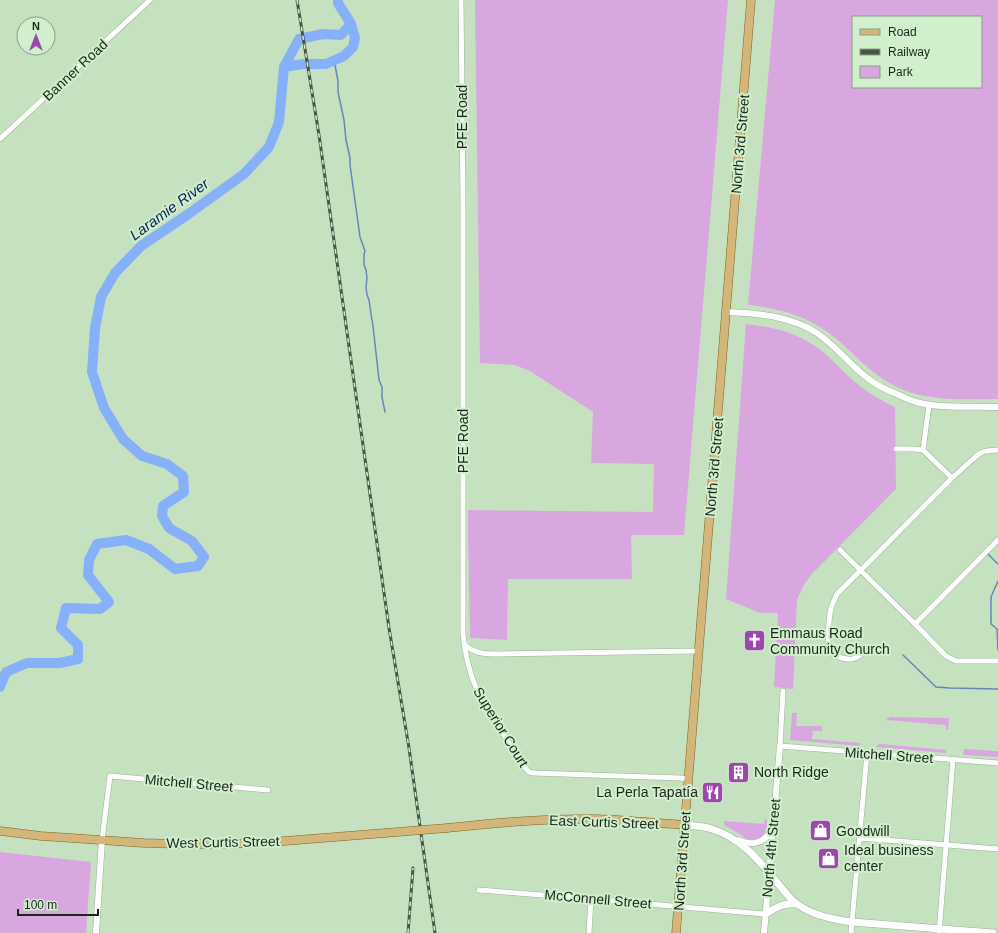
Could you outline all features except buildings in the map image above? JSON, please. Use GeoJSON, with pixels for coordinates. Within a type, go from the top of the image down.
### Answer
{"type":"FeatureCollection","features":[{"type":"Feature","properties":{"kind":"main road","name":"North 3rd Street"},"geometry":{"type":"LineString","coordinates":[[676,933],[700,651],[751,0]]}},
{"type":"Feature","properties":{"kind":"main road","name":"East Curtis Street"},"geometry":{"type":"LineString","coordinates":[[447,828],[527,820],[597,819],[684,825],[711,829],[724,833],[746,848],[796,904],[814,914],[831,919],[852,922],[939,931],[993,933]]}},
{"type":"Feature","properties":{"kind":"main road","name":"West Curtis Street"},"geometry":{"type":"LineString","coordinates":[[0,831],[41,836],[144,843],[229,844],[447,828]]}},
{"type":"Feature","properties":{"kind":"main road"},"geometry":{"type":"LineString","coordinates":[[765,914],[784,904],[796,904]]}},
{"type":"Feature","properties":{"kind":"street","name":"Banner Road"},"geometry":{"type":"LineString","coordinates":[[0,139],[150,0]]}},
{"type":"Feature","properties":{"kind":"street","name":"PFE Road"},"geometry":{"type":"LineString","coordinates":[[461,0],[464,644]]}},
{"type":"Feature","properties":{"kind":"street"},"geometry":{"type":"LineString","coordinates":[[726,312],[783,318],[801,325],[817,333],[870,380],[899,396],[930,405],[998,406]]}},
{"type":"Feature","properties":{"kind":"street"},"geometry":{"type":"LineString","coordinates":[[922,450],[930,405]]}},
{"type":"Feature","properties":{"kind":"street"},"geometry":{"type":"LineString","coordinates":[[896,449],[922,450],[952,478]]}},
{"type":"Feature","properties":{"kind":"street"},"geometry":{"type":"LineString","coordinates":[[860,655],[855,659],[848,659],[836,656],[829,649],[830,610],[837,594],[952,478],[980,453],[998,450]]}},
{"type":"Feature","properties":{"kind":"street"},"geometry":{"type":"LineString","coordinates":[[915,624],[998,540]]}},
{"type":"Feature","properties":{"kind":"street"},"geometry":{"type":"LineString","coordinates":[[840,550],[946,656],[956,661],[998,661]]}},
{"type":"Feature","properties":{"kind":"street"},"geometry":{"type":"LineString","coordinates":[[464,644],[468,648],[479,653],[499,654],[700,651]]}},
{"type":"Feature","properties":{"kind":"street","name":"Superior Court"},"geometry":{"type":"LineString","coordinates":[[464,644],[467,660],[477,690],[521,764],[529,772],[689,779]]}},
{"type":"Feature","properties":{"kind":"street","name":"North 4th Street"},"geometry":{"type":"LineString","coordinates":[[764,933],[780,746],[783,691]]}},
{"type":"Feature","properties":{"kind":"street","name":"Mitchell Street"},"geometry":{"type":"LineString","coordinates":[[780,746],[998,763]]}},
{"type":"Feature","properties":{"kind":"street"},"geometry":{"type":"LineString","coordinates":[[851,933],[868,753]]}},
{"type":"Feature","properties":{"kind":"street"},"geometry":{"type":"LineString","coordinates":[[939,931],[954,760]]}},
{"type":"Feature","properties":{"kind":"street","name":"Mitchell Street"},"geometry":{"type":"LineString","coordinates":[[102,840],[110,776],[268,790]]}},
{"type":"Feature","properties":{"kind":"street"},"geometry":{"type":"LineString","coordinates":[[736,840],[745,843],[755,843],[769,835],[773,827]]}},
{"type":"Feature","properties":{"kind":"street"},"geometry":{"type":"LineString","coordinates":[[859,838],[998,849]]}},
{"type":"Feature","properties":{"kind":"street"},"geometry":{"type":"LineString","coordinates":[[96,933],[102,840]]}},
{"type":"Feature","properties":{"kind":"street","name":"McConnell Street"},"geometry":{"type":"LineString","coordinates":[[479,890],[765,914]]}},
{"type":"Feature","properties":{"kind":"street"},"geometry":{"type":"LineString","coordinates":[[589,933],[592,899]]}},
{"type":"Feature","properties":{"kind":"green space"},"geometry":{"type":"Polygon","coordinates":[[[475,0],[728,0],[684,535],[631,535],[632,579],[508,579],[507,640],[470,638],[468,510],[653,512],[654,464],[591,463],[593,412],[530,371],[515,365],[480,363],[475,0]]]}},
{"type":"Feature","properties":{"kind":"green space"},"geometry":{"type":"Polygon","coordinates":[[[775,0],[998,0],[998,399],[935,398],[923,396],[899,388],[882,379],[839,341],[819,326],[808,320],[785,312],[761,306],[748,305],[775,0]]]}},
{"type":"Feature","properties":{"kind":"green space"},"geometry":{"type":"Polygon","coordinates":[[[746,324],[782,330],[807,341],[824,352],[847,375],[864,389],[882,401],[895,407],[896,489],[811,575],[804,585],[797,599],[793,689],[774,687],[778,613],[760,613],[726,599],[746,324]]]}},
{"type":"Feature","properties":{"kind":"green space"},"geometry":{"type":"Polygon","coordinates":[[[792,713],[797,713],[796,726],[822,726],[822,731],[813,731],[812,739],[860,743],[860,746],[790,740],[792,713]]]}},
{"type":"Feature","properties":{"kind":"green space"},"geometry":{"type":"Polygon","coordinates":[[[890,717],[949,718],[948,730],[946,729],[946,725],[886,720],[890,717]]]}},
{"type":"Feature","properties":{"kind":"green space"},"geometry":{"type":"Polygon","coordinates":[[[879,744],[946,750],[946,753],[876,747],[879,744]]]}},
{"type":"Feature","properties":{"kind":"green space"},"geometry":{"type":"Polygon","coordinates":[[[964,749],[998,751],[998,757],[963,755],[964,749]]]}},
{"type":"Feature","properties":{"kind":"green space"},"geometry":{"type":"Polygon","coordinates":[[[765,818],[767,821],[767,827],[765,834],[760,838],[754,839],[745,838],[725,826],[724,821],[764,824],[765,818]]]}},
{"type":"Feature","properties":{"kind":"green space"},"geometry":{"type":"Polygon","coordinates":[[[0,852],[91,862],[86,933],[0,933],[0,852]]]}},
{"type":"Feature","properties":{"kind":"waterway","name":"Laramie River"},"geometry":{"type":"LineString","coordinates":[[0,687],[6,672],[27,663],[60,663],[78,659],[78,645],[61,628],[66,608],[100,609],[109,602],[88,575],[89,560],[97,544],[126,540],[149,549],[175,569],[198,566],[204,557],[192,541],[169,528],[162,516],[163,506],[184,492],[183,476],[167,464],[142,456],[123,439],[104,408],[92,372],[95,328],[101,297],[115,273],[141,246],[244,174],[269,147],[279,122],[284,67],[299,39],[323,34],[341,35],[351,24],[338,3],[338,0]]}},
{"type":"Feature","properties":{"kind":"waterway","name":"Laramie River"},"geometry":{"type":"LineString","coordinates":[[284,67],[303,64],[326,64],[344,56],[353,47],[355,38],[351,24]]}},
{"type":"Feature","properties":{"kind":"waterway"},"geometry":{"type":"LineString","coordinates":[[334,60],[338,81],[338,92],[350,158],[360,237],[365,251],[364,265],[367,278],[366,287],[385,412]]}},
{"type":"Feature","properties":{"kind":"waterway"},"geometry":{"type":"LineString","coordinates":[[987,553],[998,564]]}},
{"type":"Feature","properties":{"kind":"waterway"},"geometry":{"type":"LineString","coordinates":[[998,581],[991,597],[991,624],[997,629],[998,650]]}},
{"type":"Feature","properties":{"kind":"waterway"},"geometry":{"type":"LineString","coordinates":[[903,655],[936,687],[998,689]]}},
{"type":"Feature","properties":{"kind":"railway"},"geometry":{"type":"LineString","coordinates":[[297,0],[319,135],[389,628],[409,748],[435,933]]}},
{"type":"Feature","properties":{"kind":"railway"},"geometry":{"type":"LineString","coordinates":[[408,933],[413,868]]}},
{"type":"Feature","properties":{"kind":"place","name":"Emmaus Road Community Church"},"geometry":{"type":"Point","coordinates":[755,641]}},
{"type":"Feature","properties":{"kind":"place","name":"North Ridge"},"geometry":{"type":"Point","coordinates":[738,772]}},
{"type":"Feature","properties":{"kind":"place","name":"La Perla Tapatía"},"geometry":{"type":"Point","coordinates":[713,792]}},
{"type":"Feature","properties":{"kind":"place","name":"Goodwill"},"geometry":{"type":"Point","coordinates":[820,831]}},
{"type":"Feature","properties":{"kind":"place","name":"Ideal business center"},"geometry":{"type":"Point","coordinates":[828,858]}}]}
